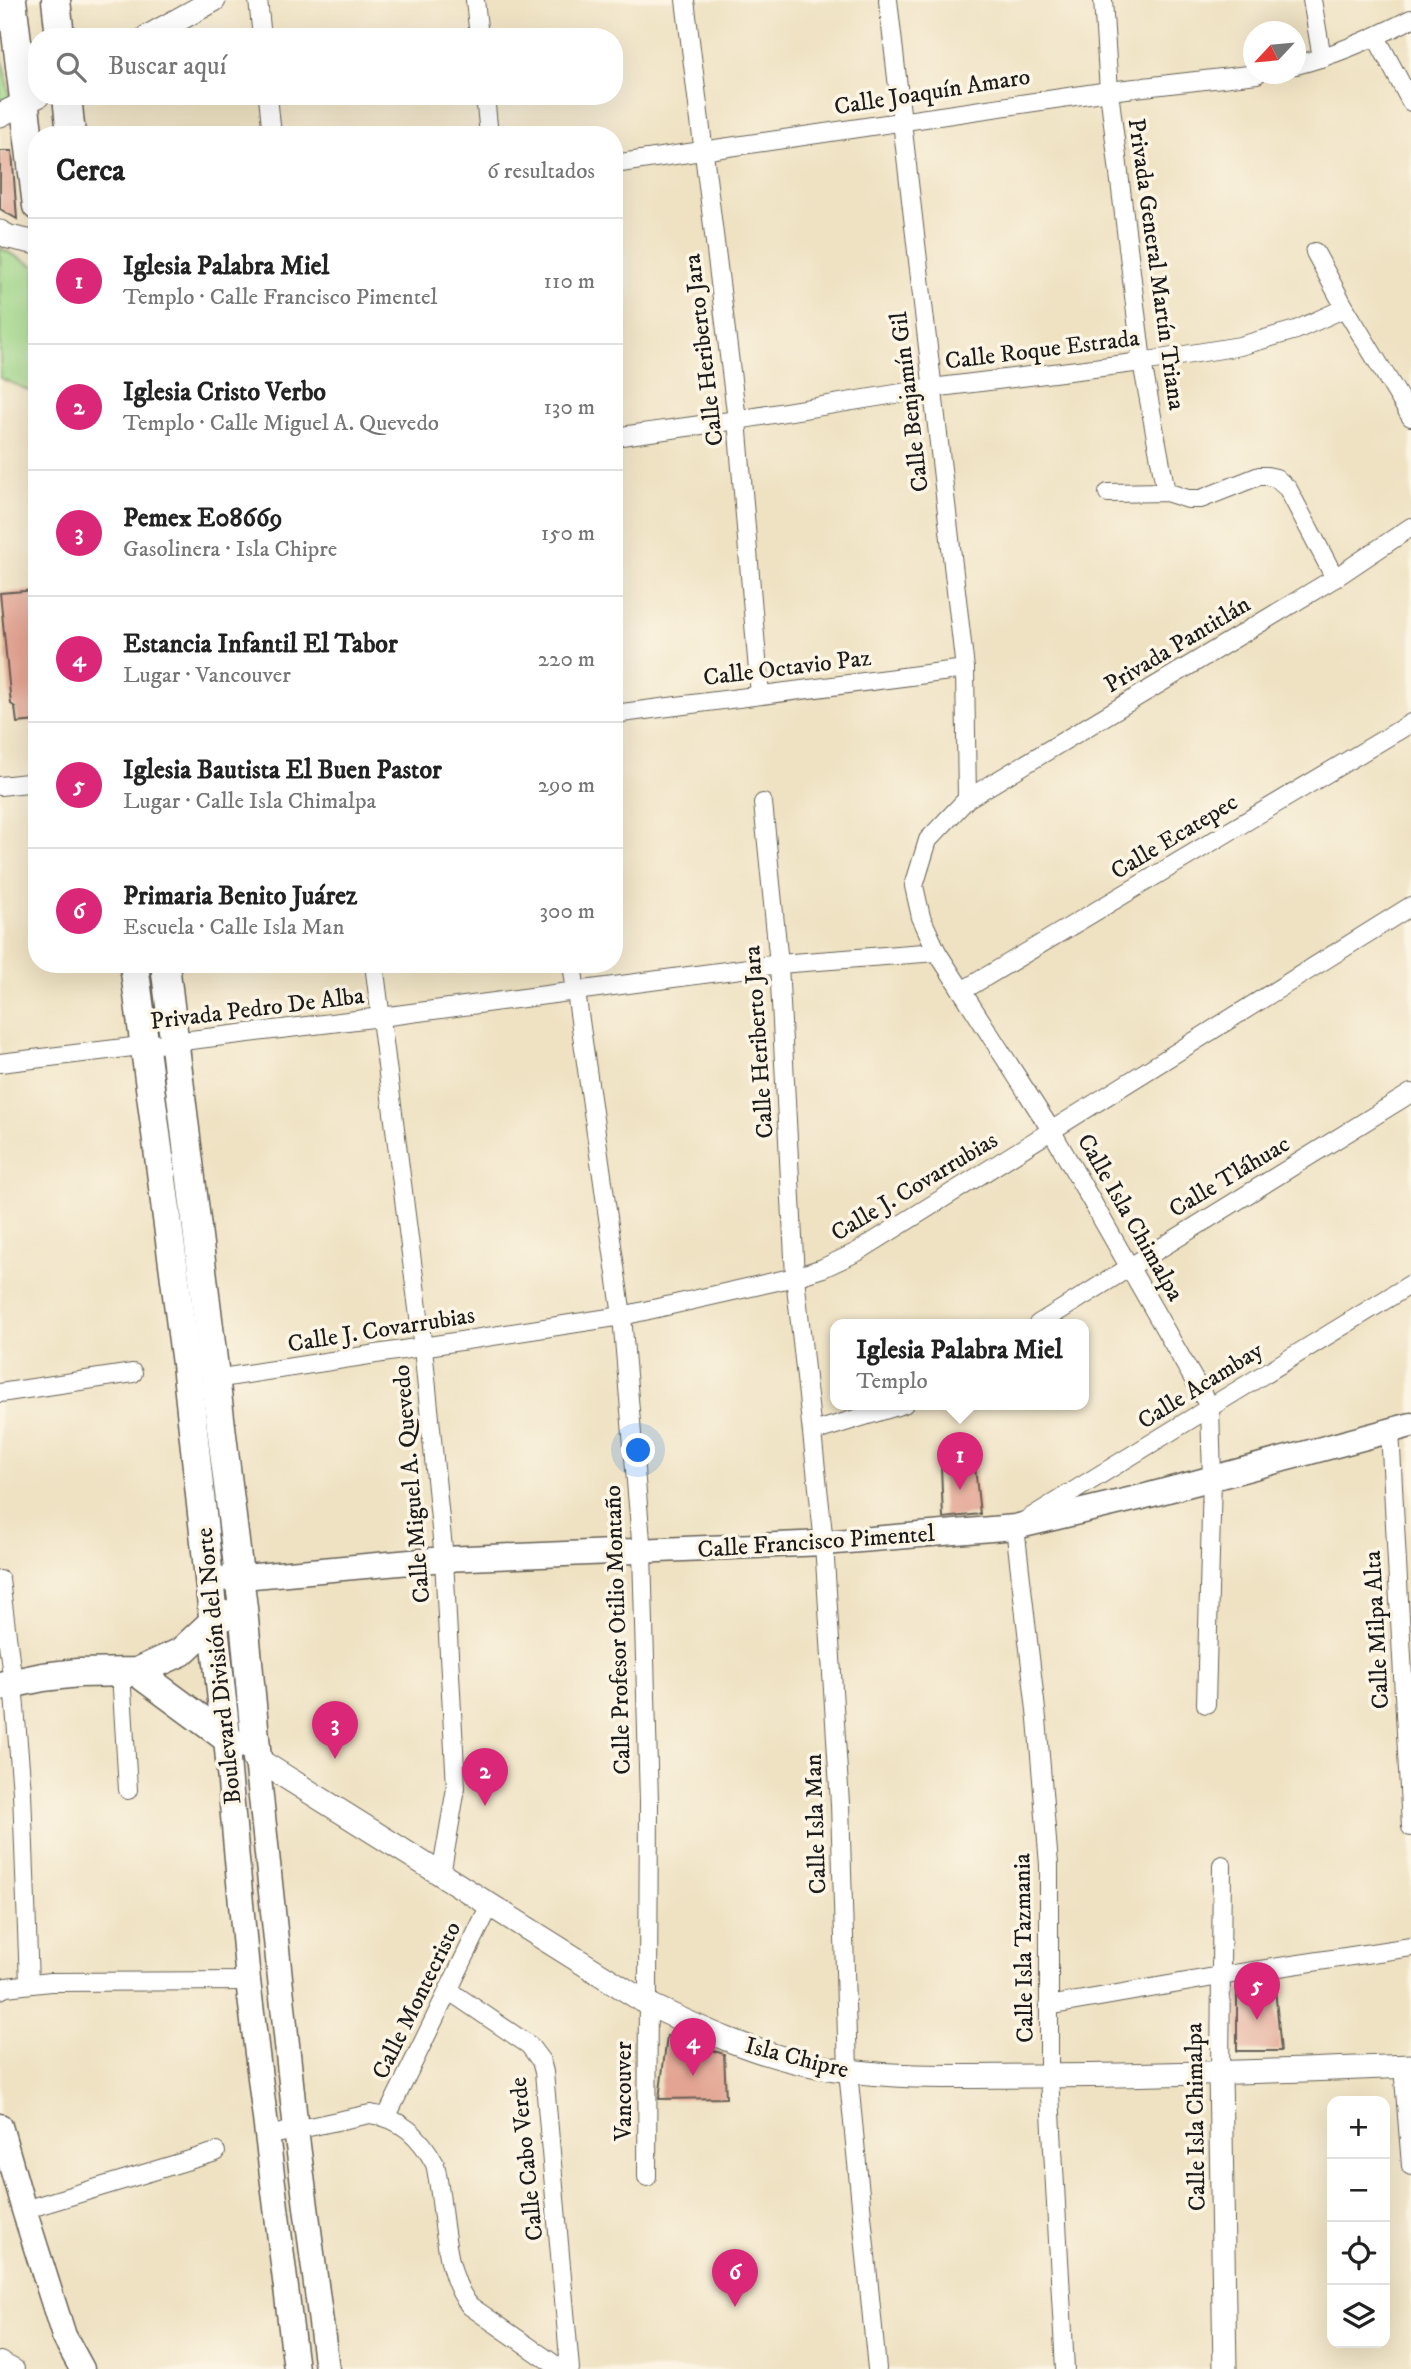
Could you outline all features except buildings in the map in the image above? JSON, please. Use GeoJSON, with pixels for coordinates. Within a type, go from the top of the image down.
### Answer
{"type":"FeatureCollection","features":[{"type":"Feature","properties":{"kind":"main road"},"geometry":{"type":"LineString","coordinates":[[12,0],[28,79]]}},
{"type":"Feature","properties":{"kind":"main road"},"geometry":{"type":"LineString","coordinates":[[56,0],[59,28]]}},
{"type":"Feature","properties":{"kind":"main road"},"geometry":{"type":"LineString","coordinates":[[32,105],[33,126]]}},
{"type":"Feature","properties":{"kind":"main road"},"geometry":{"type":"LineString","coordinates":[[68,105],[70,126]]}},
{"type":"Feature","properties":{"kind":"main road","name":"Boulevard División del Norte"},"geometry":{"type":"LineString","coordinates":[[135,973],[184,1350],[226,1738],[248,1981],[296,2369]]}},
{"type":"Feature","properties":{"kind":"main road","name":"Boulevard División del Norte"},"geometry":{"type":"LineString","coordinates":[[166,973],[243,1608],[296,2130],[327,2369]]}},
{"type":"Feature","properties":{"kind":"main road","name":"Calle Francisco Pimentel"},"geometry":{"type":"LineString","coordinates":[[209,1580],[444,1559],[824,1543],[1015,1527],[1401,1427]]}},
{"type":"Feature","properties":{"kind":"main road"},"geometry":{"type":"LineString","coordinates":[[6,1684],[78,1673],[129,1672],[181,1652],[214,1621],[243,1608]]}},
{"type":"Feature","properties":{"kind":"main road"},"geometry":{"type":"LineString","coordinates":[[129,1672],[226,1738]]}},
{"type":"Feature","properties":{"kind":"main road","name":"Isla Chipre"},"geometry":{"type":"LineString","coordinates":[[226,1738],[257,1759]]}},
{"type":"Feature","properties":{"kind":"main road"},"geometry":{"type":"LineString","coordinates":[[0,2126],[64,2336],[82,2369]]}},
{"type":"Feature","properties":{"kind":"street"},"geometry":{"type":"LineString","coordinates":[[163,28],[214,0]]}},
{"type":"Feature","properties":{"kind":"street"},"geometry":{"type":"LineString","coordinates":[[258,0],[261,28]]}},
{"type":"Feature","properties":{"kind":"street"},"geometry":{"type":"LineString","coordinates":[[475,0],[478,28]]}},
{"type":"Feature","properties":{"kind":"street","name":"Calle Heriberto Jara"},"geometry":{"type":"LineString","coordinates":[[685,0],[737,420],[760,695]]}},
{"type":"Feature","properties":{"kind":"street","name":"Calle Benjamín Gil"},"geometry":{"type":"LineString","coordinates":[[888,0],[965,669],[967,799]]}},
{"type":"Feature","properties":{"kind":"street","name":"Privada General Martín Triana"},"geometry":{"type":"LineString","coordinates":[[1103,0],[1109,90],[1142,362],[1166,492]]}},
{"type":"Feature","properties":{"kind":"street"},"geometry":{"type":"LineString","coordinates":[[1312,0],[1322,58]]}},
{"type":"Feature","properties":{"kind":"street"},"geometry":{"type":"LineString","coordinates":[[1306,62],[1376,37],[1411,19]]}},
{"type":"Feature","properties":{"kind":"street"},"geometry":{"type":"LineString","coordinates":[[1376,37],[1411,102]]}},
{"type":"Feature","properties":{"kind":"street","name":"Calle Joaquín Amaro"},"geometry":{"type":"LineString","coordinates":[[623,163],[1109,90],[1243,76]]}},
{"type":"Feature","properties":{"kind":"street"},"geometry":{"type":"LineString","coordinates":[[0,115],[28,101]]}},
{"type":"Feature","properties":{"kind":"street"},"geometry":{"type":"LineString","coordinates":[[269,105],[271,126]]}},
{"type":"Feature","properties":{"kind":"street"},"geometry":{"type":"LineString","coordinates":[[486,105],[488,126]]}},
{"type":"Feature","properties":{"kind":"street"},"geometry":{"type":"LineString","coordinates":[[0,232],[28,241]]}},
{"type":"Feature","properties":{"kind":"street"},"geometry":{"type":"LineString","coordinates":[[1315,252],[1345,308],[1408,407]]}},
{"type":"Feature","properties":{"kind":"street","name":"Calle Roque Estrada"},"geometry":{"type":"LineString","coordinates":[[623,436],[932,388],[1142,362],[1240,346],[1272,338],[1345,308]]}},
{"type":"Feature","properties":{"kind":"street"},"geometry":{"type":"LineString","coordinates":[[1108,493],[1166,492],[1188,499],[1201,499],[1259,476],[1276,478],[1288,489],[1335,578]]}},
{"type":"Feature","properties":{"kind":"street","name":"Privada Pantitlán"},"geometry":{"type":"LineString","coordinates":[[967,799],[1335,578],[1411,527]]}},
{"type":"Feature","properties":{"kind":"street","name":"Calle Octavio Paz"},"geometry":{"type":"LineString","coordinates":[[623,713],[965,669]]}},
{"type":"Feature","properties":{"kind":"street","name":"Calle Ecatepec"},"geometry":{"type":"LineString","coordinates":[[962,991],[1411,723]]}},
{"type":"Feature","properties":{"kind":"street"},"geometry":{"type":"LineString","coordinates":[[0,786],[28,783]]}},
{"type":"Feature","properties":{"kind":"street","name":"Calle Isla Chimalpa"},"geometry":{"type":"LineString","coordinates":[[967,799],[928,840],[914,886],[921,917],[937,952],[1051,1130],[1210,1408],[1212,1478],[1206,1704]]}},
{"type":"Feature","properties":{"kind":"street","name":"Calle Heriberto Jara"},"geometry":{"type":"LineString","coordinates":[[763,803],[779,964],[795,1277]]}},
{"type":"Feature","properties":{"kind":"street","name":"Calle J. Covarrubias"},"geometry":{"type":"LineString","coordinates":[[215,1378],[622,1316],[795,1277],[857,1252],[1411,906]]}},
{"type":"Feature","properties":{"kind":"street","name":"Privada Pedro De Alba"},"geometry":{"type":"LineString","coordinates":[[0,1063],[381,1017],[779,964],[937,952]]}},
{"type":"Feature","properties":{"kind":"street","name":"Calle Miguel A. Quevedo"},"geometry":{"type":"LineString","coordinates":[[375,973],[424,1348],[444,1559],[456,1788],[441,1875]]}},
{"type":"Feature","properties":{"kind":"street","name":"Calle Profesor Otilio Montaño"},"geometry":{"type":"LineString","coordinates":[[573,973],[622,1316],[642,1552],[649,1802],[648,2004]]}},
{"type":"Feature","properties":{"kind":"street","name":"Calle Tláhuac"},"geometry":{"type":"LineString","coordinates":[[1046,1319],[1129,1265],[1411,1093]]}},
{"type":"Feature","properties":{"kind":"street","name":"Calle Isla Man"},"geometry":{"type":"LineString","coordinates":[[795,1277],[824,1543],[839,1804],[848,2071],[877,2369]]}},
{"type":"Feature","properties":{"kind":"street","name":"Calle Acambay"},"geometry":{"type":"LineString","coordinates":[[1015,1527],[1411,1284]]}},
{"type":"Feature","properties":{"kind":"street"},"geometry":{"type":"LineString","coordinates":[[0,1394],[132,1373]]}},
{"type":"Feature","properties":{"kind":"street"},"geometry":{"type":"LineString","coordinates":[[813,1432],[884,1410]]}},
{"type":"Feature","properties":{"kind":"street","name":"Calle Milpa Alta"},"geometry":{"type":"LineString","coordinates":[[1401,1427],[1411,1827]]}},
{"type":"Feature","properties":{"kind":"street","name":"Calle Isla Tazmania"},"geometry":{"type":"LineString","coordinates":[[1015,1527],[1037,1719],[1049,1866],[1049,2076],[1065,2369]]}},
{"type":"Feature","properties":{"kind":"street"},"geometry":{"type":"LineString","coordinates":[[0,1580],[6,1684],[22,1791],[29,1984]]}},
{"type":"Feature","properties":{"kind":"street"},"geometry":{"type":"LineString","coordinates":[[128,1790],[129,1672]]}},
{"type":"Feature","properties":{"kind":"street","name":"Isla Chipre"},"geometry":{"type":"LineString","coordinates":[[257,1759],[648,2004],[706,2032],[778,2057],[848,2071],[920,2076],[1220,2073],[1407,2066]]}},
{"type":"Feature","properties":{"kind":"street","name":"Calle Isla Chimalpa"},"geometry":{"type":"LineString","coordinates":[[1222,1865],[1220,2073],[1225,2369]]}},
{"type":"Feature","properties":{"kind":"street","name":"Calle Montecristo"},"geometry":{"type":"LineString","coordinates":[[387,2116],[490,1905]]}},
{"type":"Feature","properties":{"kind":"street"},"geometry":{"type":"LineString","coordinates":[[1048,2006],[1411,1947]]}},
{"type":"Feature","properties":{"kind":"street"},"geometry":{"type":"LineString","coordinates":[[0,1990],[29,1984],[248,1981]]}},
{"type":"Feature","properties":{"kind":"street","name":"Calle Cabo Verde"},"geometry":{"type":"LineString","coordinates":[[447,1990],[529,2045],[541,2061],[570,2369]]}},
{"type":"Feature","properties":{"kind":"street","name":"Vancouver"},"geometry":{"type":"LineString","coordinates":[[647,2177],[648,2004]]}},
{"type":"Feature","properties":{"kind":"street"},"geometry":{"type":"LineString","coordinates":[[1407,2066],[1411,2166]]}},
{"type":"Feature","properties":{"kind":"street"},"geometry":{"type":"LineString","coordinates":[[267,2136],[370,2114],[387,2116],[416,2137],[435,2164],[452,2274],[461,2295],[470,2306],[561,2369]]}},
{"type":"Feature","properties":{"kind":"street"},"geometry":{"type":"LineString","coordinates":[[24,2210],[216,2152]]}},
{"type":"Feature","properties":{"kind":"street"},"geometry":{"type":"LineString","coordinates":[[0,2361],[15,2369]]}},
{"type":"Feature","properties":{"kind":"green space"},"geometry":{"type":"Polygon","coordinates":[[[0,47],[10,98],[0,103],[0,47]]]}},
{"type":"Feature","properties":{"kind":"green space"},"geometry":{"type":"Polygon","coordinates":[[[0,248],[28,262],[28,390],[0,378],[0,248]]]}},
{"type":"Feature","properties":{"kind":"place","name":"Iglesia Palabra Miel"},"geometry":{"type":"Point","coordinates":[960,1490]}},
{"type":"Feature","properties":{"kind":"place","name":"Pemex E08669"},"geometry":{"type":"Point","coordinates":[335,1759]}},
{"type":"Feature","properties":{"kind":"place","name":"Iglesia Cristo Verbo"},"geometry":{"type":"Point","coordinates":[485,1806]}},
{"type":"Feature","properties":{"kind":"place","name":"Iglesia Bautista El Buen Pastor"},"geometry":{"type":"Point","coordinates":[1257,2020]}},
{"type":"Feature","properties":{"kind":"place","name":"Estancia Infantil El Tabor"},"geometry":{"type":"Point","coordinates":[693,2076]}},
{"type":"Feature","properties":{"kind":"place","name":"Primaria Benito Juárez"},"geometry":{"type":"Point","coordinates":[735,2307]}}]}
